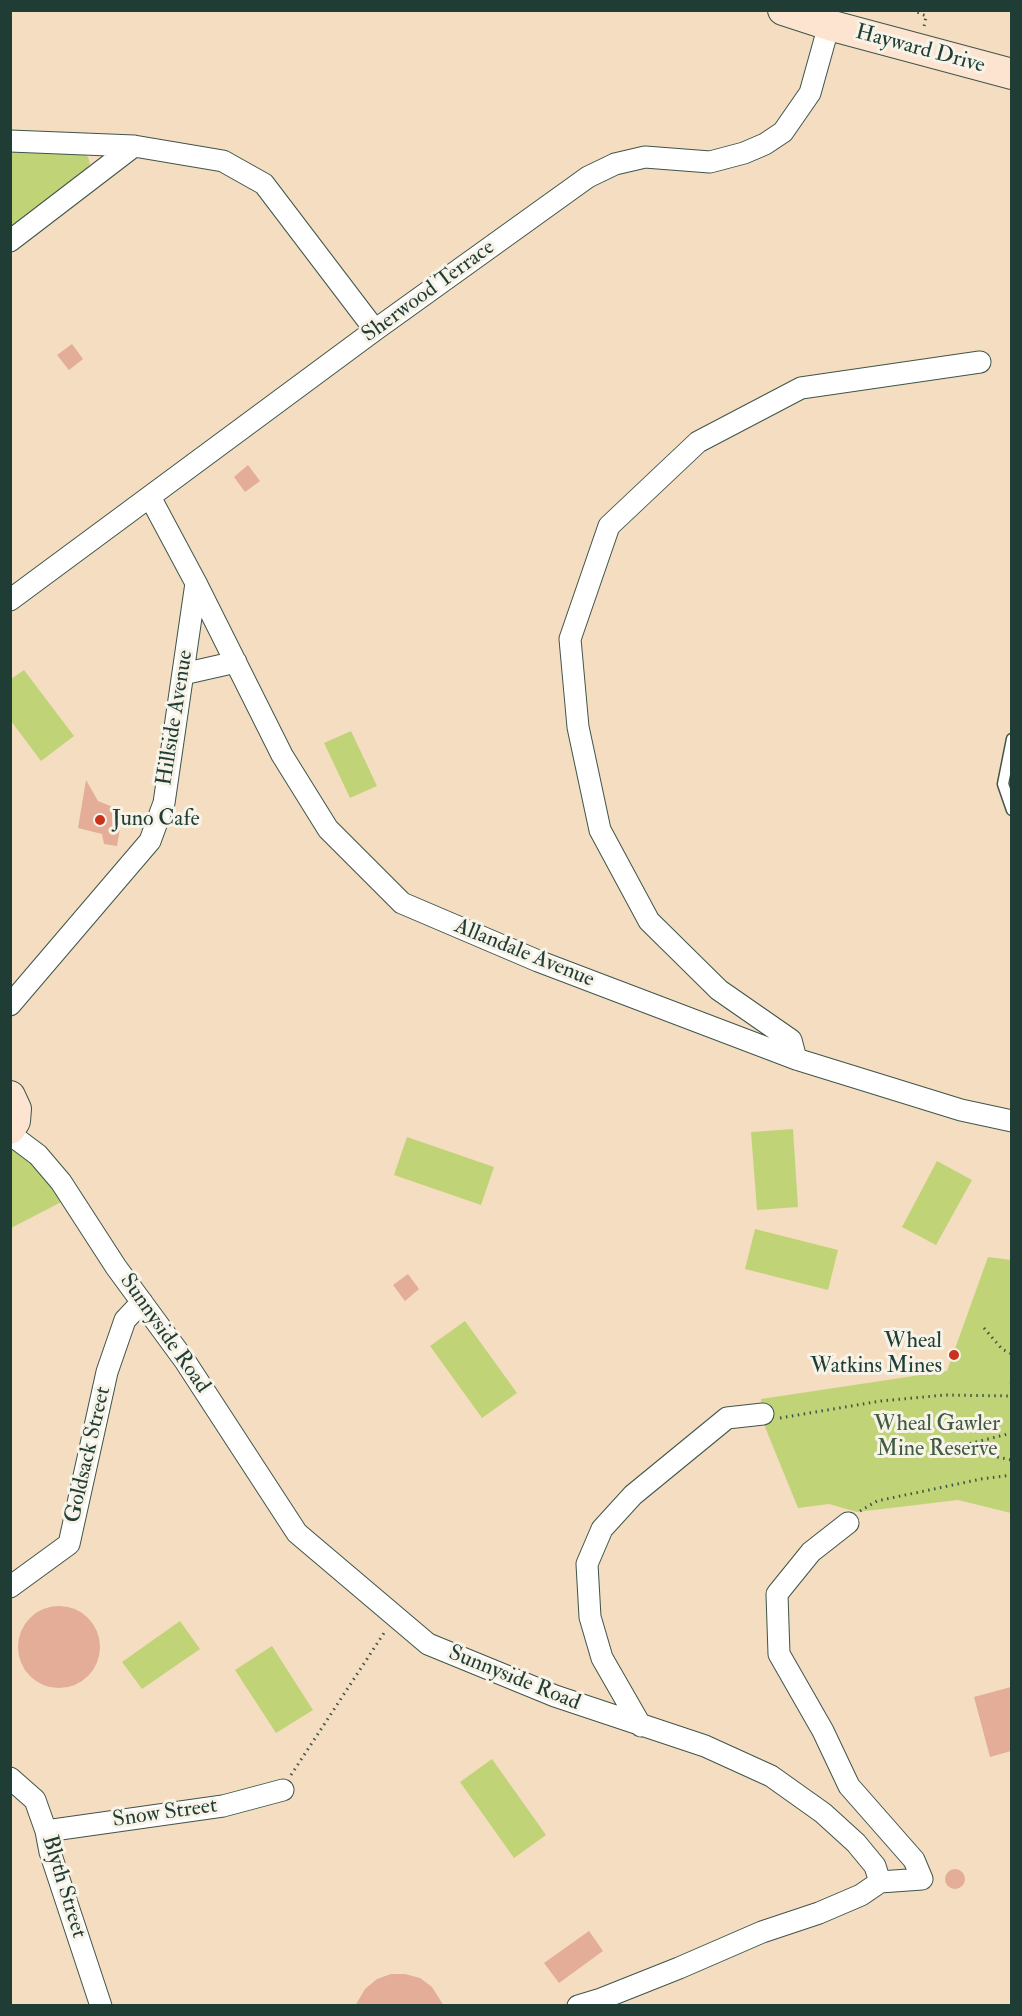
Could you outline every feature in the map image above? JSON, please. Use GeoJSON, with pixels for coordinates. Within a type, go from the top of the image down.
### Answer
{"type":"FeatureCollection","features":[{"type":"Feature","properties":{"kind":"street","name":"Hayward Drive"},"geometry":{"type":"LineString","coordinates":[[783,10],[829,25],[1011,74]]}},
{"type":"Feature","properties":{"kind":"street","name":"Sherwood Terrace"},"geometry":{"type":"LineString","coordinates":[[10,600],[375,330],[588,177],[615,164],[645,157],[710,162],[744,153],[765,144],[783,132],[810,93],[829,25]]}},
{"type":"Feature","properties":{"kind":"street"},"geometry":{"type":"LineString","coordinates":[[10,141],[134,146],[223,161],[264,184],[375,330]]}},
{"type":"Feature","properties":{"kind":"street"},"geometry":{"type":"LineString","coordinates":[[10,241],[134,146]]}},
{"type":"Feature","properties":{"kind":"street"},"geometry":{"type":"LineString","coordinates":[[796,1059],[791,1040],[719,990],[649,921],[600,830],[578,727],[570,639],[609,526],[698,442],[801,388],[980,362]]}},
{"type":"Feature","properties":{"kind":"street"},"geometry":{"type":"LineString","coordinates":[[150,497],[196,583]]}},
{"type":"Feature","properties":{"kind":"street","name":"Allandale Avenue"},"geometry":{"type":"LineString","coordinates":[[196,583],[282,755],[328,829],[402,903],[538,961],[796,1059],[961,1110],[1011,1121]]}},
{"type":"Feature","properties":{"kind":"street","name":"Hillside Avenue"},"geometry":{"type":"LineString","coordinates":[[10,1005],[150,841],[164,803],[196,583]]}},
{"type":"Feature","properties":{"kind":"street"},"geometry":{"type":"LineString","coordinates":[[183,674],[236,662]]}},
{"type":"Feature","properties":{"kind":"street"},"geometry":{"type":"LineString","coordinates":[[10,1096],[16,1109],[15,1121],[10,1129]]}},
{"type":"Feature","properties":{"kind":"street","name":"Sunnyside Road"},"geometry":{"type":"LineString","coordinates":[[10,1134],[38,1155],[61,1182],[116,1267],[185,1361],[297,1533],[428,1644],[555,1696],[705,1746],[771,1776],[823,1813],[856,1843],[875,1866],[880,1882]]}},
{"type":"Feature","properties":{"kind":"street"},"geometry":{"type":"LineString","coordinates":[[10,1150],[38,1155]]}},
{"type":"Feature","properties":{"kind":"street","name":"Goldsack Street"},"geometry":{"type":"LineString","coordinates":[[10,1587],[69,1544],[107,1372],[125,1320],[142,1302]]}},
{"type":"Feature","properties":{"kind":"street"},"geometry":{"type":"LineString","coordinates":[[641,1726],[602,1658],[590,1617],[587,1564],[602,1529],[633,1495],[727,1418],[763,1414]]}},
{"type":"Feature","properties":{"kind":"street"},"geometry":{"type":"LineString","coordinates":[[578,2006],[679,1968],[762,1932],[819,1913],[861,1895],[880,1882],[922,1879],[914,1860],[849,1786],[823,1731],[779,1654],[777,1594],[811,1552],[848,1523]]}},
{"type":"Feature","properties":{"kind":"street","name":"Blyth Street"},"geometry":{"type":"LineString","coordinates":[[10,1779],[35,1800],[101,2006]]}},
{"type":"Feature","properties":{"kind":"street","name":"Snow Street"},"geometry":{"type":"LineString","coordinates":[[46,1831],[223,1806],[283,1790]]}},
{"type":"Feature","properties":{"kind":"lane"},"geometry":{"type":"LineString","coordinates":[[1011,739],[1003,784],[1011,810]]}},
{"type":"Feature","properties":{"kind":"path"},"geometry":{"type":"LineString","coordinates":[[984,1328],[1002,1350],[1011,1354]]}},
{"type":"Feature","properties":{"kind":"path"},"geometry":{"type":"LineString","coordinates":[[763,1414],[783,1418],[822,1409],[945,1395],[1011,1396]]}},
{"type":"Feature","properties":{"kind":"path"},"geometry":{"type":"LineString","coordinates":[[1011,1433],[952,1448],[1011,1460]]}},
{"type":"Feature","properties":{"kind":"path"},"geometry":{"type":"LineString","coordinates":[[848,1523],[857,1512],[877,1501],[1011,1475]]}},
{"type":"Feature","properties":{"kind":"path"},"geometry":{"type":"LineString","coordinates":[[294,1768],[382,1636]]}},
{"type":"Feature","properties":{"kind":"green space"},"geometry":{"type":"Polygon","coordinates":[[[11,146],[81,150],[88,157],[90,164],[85,172],[11,229],[11,146]]]}},
{"type":"Feature","properties":{"kind":"green space"},"geometry":{"type":"Polygon","coordinates":[[[24,670],[74,736],[41,761],[11,721],[11,679],[24,670]]]}},
{"type":"Feature","properties":{"kind":"green space"},"geometry":{"type":"Polygon","coordinates":[[[351,731],[377,786],[350,798],[324,743],[351,731]]]}},
{"type":"Feature","properties":{"kind":"green space"},"geometry":{"type":"Polygon","coordinates":[[[793,1129],[798,1207],[757,1210],[751,1132],[793,1129]]]}},
{"type":"Feature","properties":{"kind":"green space"},"geometry":{"type":"Polygon","coordinates":[[[10,1134],[71,1197],[11,1228],[10,1228],[10,1134]]]}},
{"type":"Feature","properties":{"kind":"green space"},"geometry":{"type":"Polygon","coordinates":[[[407,1137],[494,1167],[481,1205],[394,1175],[407,1137]]]}},
{"type":"Feature","properties":{"kind":"green space"},"geometry":{"type":"Polygon","coordinates":[[[937,1161],[972,1180],[936,1245],[902,1227],[937,1161]]]}},
{"type":"Feature","properties":{"kind":"green space"},"geometry":{"type":"Polygon","coordinates":[[[755,1229],[838,1250],[828,1290],[745,1269],[755,1229]]]}},
{"type":"Feature","properties":{"kind":"green space","name":"Wheal Gawler Mine Reserve"},"geometry":{"type":"Polygon","coordinates":[[[988,1257],[1011,1260],[1011,1513],[958,1500],[857,1512],[829,1504],[798,1508],[765,1427],[761,1399],[947,1371],[988,1257]]]}},
{"type":"Feature","properties":{"kind":"green space"},"geometry":{"type":"Polygon","coordinates":[[[465,1321],[517,1393],[482,1418],[430,1346],[465,1321]]]}},
{"type":"Feature","properties":{"kind":"green space"},"geometry":{"type":"Polygon","coordinates":[[[180,1621],[200,1649],[142,1689],[122,1662],[180,1621]]]}},
{"type":"Feature","properties":{"kind":"green space"},"geometry":{"type":"Polygon","coordinates":[[[272,1646],[313,1710],[276,1733],[235,1670],[272,1646]]]}},
{"type":"Feature","properties":{"kind":"green space"},"geometry":{"type":"Polygon","coordinates":[[[492,1759],[546,1835],[514,1858],[460,1782],[492,1759]]]}},
{"type":"Feature","properties":{"kind":"building"},"geometry":{"type":"Polygon","coordinates":[[[72,344],[83,359],[69,370],[57,355],[72,344]]]}},
{"type":"Feature","properties":{"kind":"building"},"geometry":{"type":"Polygon","coordinates":[[[248,465],[260,481],[245,492],[234,477],[248,465]]]}},
{"type":"Feature","properties":{"kind":"building","name":"Juno Cafe"},"geometry":{"type":"Polygon","coordinates":[[[86,780],[98,801],[123,811],[117,846],[104,844],[102,834],[78,828],[86,780]]]}},
{"type":"Feature","properties":{"kind":"building"},"geometry":{"type":"Polygon","coordinates":[[[408,1274],[419,1289],[405,1301],[393,1285],[408,1274]]]}},
{"type":"Feature","properties":{"kind":"building"},"geometry":{"type":"Polygon","coordinates":[[[59,1606],[75,1609],[88,1618],[97,1631],[100,1647],[97,1663],[88,1676],[75,1685],[59,1688],[43,1685],[30,1676],[21,1663],[18,1647],[21,1631],[30,1618],[43,1609],[59,1606]]]}},
{"type":"Feature","properties":{"kind":"building"},"geometry":{"type":"Polygon","coordinates":[[[1011,1687],[1011,1751],[990,1757],[974,1697],[1011,1687]]]}},
{"type":"Feature","properties":{"kind":"building"},"geometry":{"type":"Polygon","coordinates":[[[951,1869],[959,1869],[965,1875],[965,1883],[959,1889],[951,1889],[945,1883],[945,1875],[951,1869]]]}},
{"type":"Feature","properties":{"kind":"building"},"geometry":{"type":"Polygon","coordinates":[[[589,1931],[603,1951],[559,1983],[544,1963],[589,1931]]]}},
{"type":"Feature","properties":{"kind":"building"},"geometry":{"type":"Polygon","coordinates":[[[391,1974],[405,1974],[420,1978],[432,1987],[444,2006],[355,2006],[365,1989],[377,1979],[391,1974]]]}},
{"type":"Feature","properties":{"kind":"place","name":"Juno Cafe"},"geometry":{"type":"Point","coordinates":[100,820]}},
{"type":"Feature","properties":{"kind":"place","name":"Wheal Watkins Mines"},"geometry":{"type":"Point","coordinates":[954,1355]}}]}
